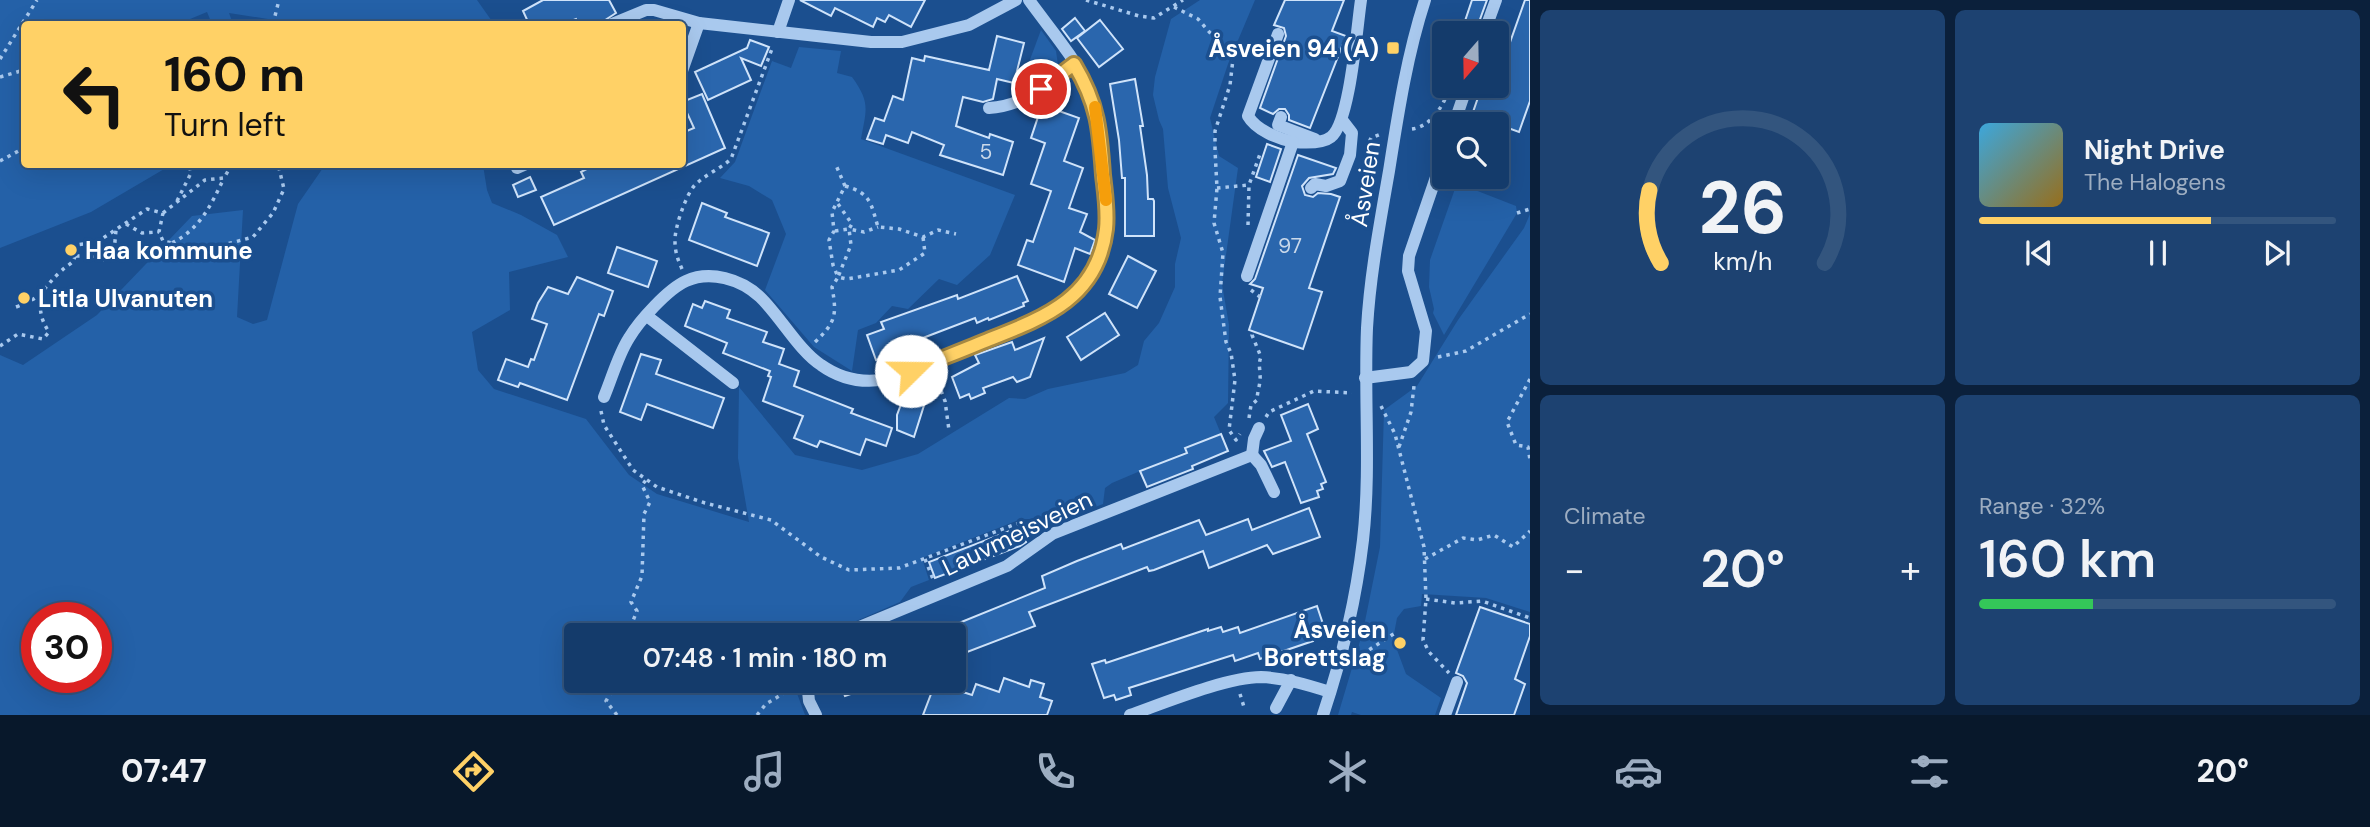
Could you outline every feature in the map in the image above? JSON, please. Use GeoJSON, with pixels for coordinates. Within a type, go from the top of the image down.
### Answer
{"type":"FeatureCollection","features":[{"type":"Feature","properties":{"kind":"street"},"geometry":{"type":"LineString","coordinates":[[778,32],[789,0]]}},
{"type":"Feature","properties":{"kind":"street"},"geometry":{"type":"LineString","coordinates":[[619,21],[646,10],[654,10],[699,23],[871,42],[902,42],[969,25],[1016,0]]}},
{"type":"Feature","properties":{"kind":"street"},"geometry":{"type":"LineString","coordinates":[[604,397],[628,339],[677,286],[688,280],[723,277],[748,288],[760,297],[818,363],[833,372],[862,381],[885,380],[1032,323],[1071,298],[1094,268],[1102,248],[1107,211],[1095,104],[1074,64],[1030,0]]}},
{"type":"Feature","properties":{"kind":"street","name":"Åsveien"},"geometry":{"type":"LineString","coordinates":[[1342,120],[1361,0]]}},
{"type":"Feature","properties":{"kind":"street","name":"Åsveien"},"geometry":{"type":"LineString","coordinates":[[1323,715],[1351,612],[1363,538],[1367,464],[1365,378],[1372,271],[1401,96],[1425,0]]}},
{"type":"Feature","properties":{"kind":"street"},"geometry":{"type":"LineString","coordinates":[[1489,21],[1496,0]]}},
{"type":"Feature","properties":{"kind":"street"},"geometry":{"type":"LineString","coordinates":[[686,60],[699,23]]}},
{"type":"Feature","properties":{"kind":"street"},"geometry":{"type":"LineString","coordinates":[[1278,34],[1248,117],[1259,129],[1293,142],[1322,142],[1334,136],[1342,120],[1352,133],[1350,155],[1340,181],[1326,186],[1315,184],[1311,188]]}},
{"type":"Feature","properties":{"kind":"street"},"geometry":{"type":"LineString","coordinates":[[989,108],[1012,106],[1074,64]]}},
{"type":"Feature","properties":{"kind":"street"},"geometry":{"type":"LineString","coordinates":[[1281,117],[1278,125],[1322,142]]}},
{"type":"Feature","properties":{"kind":"street"},"geometry":{"type":"LineString","coordinates":[[1247,276],[1293,142]]}},
{"type":"Feature","properties":{"kind":"street"},"geometry":{"type":"LineString","coordinates":[[1365,378],[1411,372],[1423,361],[1426,331],[1408,271],[1409,256],[1432,189]]}},
{"type":"Feature","properties":{"kind":"street"},"geometry":{"type":"LineString","coordinates":[[647,316],[733,383]]}},
{"type":"Feature","properties":{"kind":"street"},"geometry":{"type":"LineString","coordinates":[[1254,424],[1252,455],[1261,465],[1274,492]]}},
{"type":"Feature","properties":{"kind":"street","name":"Lauvmeisveien"},"geometry":{"type":"LineString","coordinates":[[869,623],[1007,566],[1052,534],[1252,455]]}},
{"type":"Feature","properties":{"kind":"street"},"geometry":{"type":"LineString","coordinates":[[1129,715],[1213,687],[1258,677],[1291,680],[1330,692]]}},
{"type":"Feature","properties":{"kind":"street"},"geometry":{"type":"LineString","coordinates":[[1276,708],[1291,680]]}},
{"type":"Feature","properties":{"kind":"street"},"geometry":{"type":"LineString","coordinates":[[1445,715],[1457,682]]}},
{"type":"Feature","properties":{"kind":"street"},"geometry":{"type":"LineString","coordinates":[[808,693],[816,715]]}},
{"type":"Feature","properties":{"kind":"path"},"geometry":{"type":"LineString","coordinates":[[24,21],[37,0]]}},
{"type":"Feature","properties":{"kind":"path"},"geometry":{"type":"LineString","coordinates":[[274,21],[279,0]]}},
{"type":"Feature","properties":{"kind":"path"},"geometry":{"type":"LineString","coordinates":[[1086,0],[1154,18],[1183,0]]}},
{"type":"Feature","properties":{"kind":"path"},"geometry":{"type":"LineString","coordinates":[[1174,7],[1198,19],[1233,59],[1230,85],[1215,131],[1217,188],[1214,223],[1223,253],[1220,297],[1235,380],[1229,430],[1236,440],[1269,412],[1314,391],[1354,393]]}},
{"type":"Feature","properties":{"kind":"path"},"geometry":{"type":"LineString","coordinates":[[0,59],[21,26]]}},
{"type":"Feature","properties":{"kind":"path"},"geometry":{"type":"LineString","coordinates":[[688,280],[676,254],[674,239],[686,201],[696,183],[731,159],[778,32]]}},
{"type":"Feature","properties":{"kind":"path"},"geometry":{"type":"LineString","coordinates":[[0,77],[21,71]]}},
{"type":"Feature","properties":{"kind":"path"},"geometry":{"type":"LineString","coordinates":[[1412,129],[1423,127],[1441,108],[1446,98]]}},
{"type":"Feature","properties":{"kind":"path"},"geometry":{"type":"LineString","coordinates":[[1358,153],[1364,152],[1371,138],[1380,134]]}},
{"type":"Feature","properties":{"kind":"path"},"geometry":{"type":"LineString","coordinates":[[0,160],[21,150]]}},
{"type":"Feature","properties":{"kind":"path"},"geometry":{"type":"LineString","coordinates":[[1256,249],[1249,240],[1249,186],[1260,154]]}},
{"type":"Feature","properties":{"kind":"path"},"geometry":{"type":"LineString","coordinates":[[835,163],[845,186],[832,212],[834,231],[829,240],[838,277]]}},
{"type":"Feature","properties":{"kind":"path"},"geometry":{"type":"LineString","coordinates":[[176,203],[191,173],[190,168]]}},
{"type":"Feature","properties":{"kind":"path"},"geometry":{"type":"LineString","coordinates":[[224,178],[205,180],[163,213],[159,232],[163,241],[172,243],[185,237],[205,216],[230,168]]}},
{"type":"Feature","properties":{"kind":"path"},"geometry":{"type":"LineString","coordinates":[[172,243],[175,258],[206,254],[227,244],[253,237],[273,213],[284,189],[279,168]]}},
{"type":"Feature","properties":{"kind":"path"},"geometry":{"type":"LineString","coordinates":[[845,186],[859,190],[870,201],[878,228]]}},
{"type":"Feature","properties":{"kind":"path"},"geometry":{"type":"LineString","coordinates":[[1217,188],[1249,186]]}},
{"type":"Feature","properties":{"kind":"path"},"geometry":{"type":"LineString","coordinates":[[806,350],[831,327],[836,311],[832,287],[851,245],[849,229],[852,224],[838,204]]}},
{"type":"Feature","properties":{"kind":"path"},"geometry":{"type":"LineString","coordinates":[[16,307],[41,295],[62,270],[70,266],[78,245],[97,242],[147,209],[163,213]]}},
{"type":"Feature","properties":{"kind":"path"},"geometry":{"type":"LineString","coordinates":[[1517,214],[1530,209]]}},
{"type":"Feature","properties":{"kind":"path"},"geometry":{"type":"LineString","coordinates":[[126,224],[142,233],[159,232]]}},
{"type":"Feature","properties":{"kind":"path"},"geometry":{"type":"LineString","coordinates":[[834,231],[849,229],[864,232],[878,228],[899,229],[923,237],[938,230],[956,234]]}},
{"type":"Feature","properties":{"kind":"path"},"geometry":{"type":"LineString","coordinates":[[76,256],[93,256],[105,260],[114,252],[116,230]]}},
{"type":"Feature","properties":{"kind":"path"},"geometry":{"type":"LineString","coordinates":[[838,277],[847,279],[899,270],[925,253],[923,237]]}},
{"type":"Feature","properties":{"kind":"path"},"geometry":{"type":"LineString","coordinates":[[0,346],[18,334],[43,339],[49,332],[43,324],[39,308],[41,295]]}},
{"type":"Feature","properties":{"kind":"path"},"geometry":{"type":"LineString","coordinates":[[1423,361],[1466,351],[1530,314]]}},
{"type":"Feature","properties":{"kind":"path"},"geometry":{"type":"LineString","coordinates":[[1253,332],[1261,357],[1258,366],[1261,378],[1256,400],[1251,405],[1254,424]]}},
{"type":"Feature","properties":{"kind":"path"},"geometry":{"type":"LineString","coordinates":[[929,363],[945,401],[949,429]]}},
{"type":"Feature","properties":{"kind":"path"},"geometry":{"type":"LineString","coordinates":[[1399,449],[1411,412],[1414,384],[1411,372]]}},
{"type":"Feature","properties":{"kind":"path"},"geometry":{"type":"LineString","coordinates":[[1530,379],[1507,422],[1516,445],[1528,447],[1530,460]]}},
{"type":"Feature","properties":{"kind":"path"},"geometry":{"type":"LineString","coordinates":[[604,397],[600,414],[604,425],[632,470],[646,480],[657,487],[705,503],[771,520],[821,557],[849,570],[899,568],[1018,523],[1052,534]]}},
{"type":"Feature","properties":{"kind":"path"},"geometry":{"type":"LineString","coordinates":[[1381,405],[1395,434],[1424,547],[1426,599],[1423,640],[1429,652],[1457,682]]}},
{"type":"Feature","properties":{"kind":"path"},"geometry":{"type":"LineString","coordinates":[[632,623],[637,611],[631,602],[642,576],[644,514],[650,502],[642,485],[646,480]]}},
{"type":"Feature","properties":{"kind":"path"},"geometry":{"type":"LineString","coordinates":[[1425,559],[1463,538],[1477,540],[1494,535],[1513,547],[1530,531]]}},
{"type":"Feature","properties":{"kind":"path"},"geometry":{"type":"LineString","coordinates":[[925,559],[933,579]]}},
{"type":"Feature","properties":{"kind":"path"},"geometry":{"type":"LineString","coordinates":[[1426,599],[1455,603],[1482,601],[1530,618]]}},
{"type":"Feature","properties":{"kind":"path"},"geometry":{"type":"LineString","coordinates":[[1350,663],[1395,633]]}},
{"type":"Feature","properties":{"kind":"path"},"geometry":{"type":"LineString","coordinates":[[611,693],[606,701],[617,715]]}},
{"type":"Feature","properties":{"kind":"path"},"geometry":{"type":"LineString","coordinates":[[757,715],[766,704],[783,693]]}},
{"type":"Feature","properties":{"kind":"shaded area"},"geometry":{"type":"Polygon","coordinates":[[[0,0],[477,0],[492,21],[274,21],[229,13],[232,21],[211,21],[207,12],[185,21],[21,21],[21,168],[166,168],[91,212],[0,248],[0,0]]]}},
{"type":"Feature","properties":{"kind":"shaded area"},"geometry":{"type":"Polygon","coordinates":[[[1200,0],[1255,0],[1228,64],[1210,118],[1219,156],[1238,168],[1222,284],[1229,325],[1228,403],[1214,417],[1221,434],[1112,483],[1105,488],[1103,504],[1050,524],[1035,519],[1021,519],[922,558],[929,580],[911,587],[900,602],[852,623],[564,623],[564,693],[797,693],[805,715],[0,715],[0,355],[23,365],[97,315],[192,216],[243,210],[237,317],[253,324],[267,320],[298,204],[323,168],[483,168],[492,203],[557,235],[568,257],[509,272],[510,310],[472,332],[478,370],[494,389],[586,419],[629,475],[657,494],[749,522],[738,458],[739,387],[795,455],[862,470],[918,454],[1009,398],[1025,399],[1048,389],[1125,373],[1138,365],[1144,341],[1159,323],[1175,287],[1175,264],[1181,238],[1168,188],[1163,129],[1153,95],[1155,77],[1171,19],[1200,0]]]}},
{"type":"Feature","properties":{"kind":"shaded area"},"geometry":{"type":"Polygon","coordinates":[[[1041,30],[1056,51],[1058,65],[1052,75],[1020,95],[1019,89],[1041,30]]]}},
{"type":"Feature","properties":{"kind":"shaded area"},"geometry":{"type":"Polygon","coordinates":[[[799,47],[841,51],[837,73],[852,77],[865,100],[861,139],[1015,195],[990,255],[957,285],[939,279],[908,309],[892,306],[876,323],[858,330],[852,371],[814,347],[765,290],[786,234],[772,200],[749,186],[720,178],[735,162],[772,61],[791,68],[799,47]]]}},
{"type":"Feature","properties":{"kind":"shaded area"},"geometry":{"type":"Polygon","coordinates":[[[1455,189],[1472,189],[1516,206],[1517,213],[1444,335],[1433,313],[1429,287],[1430,260],[1455,189]]]}},
{"type":"Feature","properties":{"kind":"shaded area"},"geometry":{"type":"Polygon","coordinates":[[[1530,214],[1530,612],[1486,598],[1422,594],[1421,606],[1404,609],[1397,618],[1393,639],[1406,674],[1441,698],[1435,715],[1361,715],[1352,712],[1351,715],[1338,715],[1363,631],[1380,547],[1384,410],[1417,386],[1458,320],[1524,228],[1530,214]]]}},
{"type":"Feature","properties":{"kind":"building"},"geometry":{"type":"Polygon","coordinates":[[[543,0],[609,0],[616,13],[604,21],[528,21],[523,11],[543,0]]]}},
{"type":"Feature","properties":{"kind":"building"},"geometry":{"type":"Polygon","coordinates":[[[800,0],[925,0],[911,27],[889,15],[885,22],[877,18],[873,27],[835,8],[831,16],[800,0]]]}},
{"type":"Feature","properties":{"kind":"building"},"geometry":{"type":"Polygon","coordinates":[[[1285,0],[1344,0],[1332,31],[1346,36],[1310,128],[1289,120],[1285,109],[1279,109],[1273,114],[1260,108],[1286,36],[1284,28],[1274,25],[1285,0]]]}},
{"type":"Feature","properties":{"kind":"building"},"geometry":{"type":"Polygon","coordinates":[[[1472,0],[1487,0],[1479,21],[1465,21],[1472,0]]]}},
{"type":"Feature","properties":{"kind":"building"},"geometry":{"type":"Polygon","coordinates":[[[1525,0],[1530,0],[1530,101],[1519,132],[1509,128],[1509,112],[1473,112],[1478,98],[1509,98],[1509,45],[1525,0]]]}},
{"type":"Feature","properties":{"kind":"building"},"geometry":{"type":"Polygon","coordinates":[[[1075,18],[1085,31],[1071,41],[1062,29],[1075,18]]]}},
{"type":"Feature","properties":{"kind":"building"},"geometry":{"type":"Polygon","coordinates":[[[1100,20],[1123,49],[1099,67],[1077,38],[1100,20]]]}},
{"type":"Feature","properties":{"kind":"building"},"geometry":{"type":"Polygon","coordinates":[[[997,36],[1024,43],[1014,83],[997,79],[993,99],[983,102],[963,97],[956,126],[989,138],[990,134],[1013,142],[1003,175],[940,155],[944,145],[912,132],[908,143],[886,135],[883,144],[867,139],[875,118],[884,121],[893,96],[903,100],[912,58],[924,61],[925,56],[989,70],[997,36]]]}},
{"type":"Feature","properties":{"kind":"building"},"geometry":{"type":"Polygon","coordinates":[[[750,40],[769,47],[761,66],[741,58],[751,80],[708,100],[695,72],[747,48],[750,40]]]}},
{"type":"Feature","properties":{"kind":"building"},"geometry":{"type":"Polygon","coordinates":[[[1135,79],[1143,126],[1140,126],[1148,199],[1154,201],[1154,236],[1125,236],[1125,178],[1122,178],[1110,84],[1135,79]]]}},
{"type":"Feature","properties":{"kind":"building"},"geometry":{"type":"Polygon","coordinates":[[[702,94],[725,148],[686,166],[686,131],[694,128],[686,111],[686,100],[702,94]]]}},
{"type":"Feature","properties":{"kind":"building"},"geometry":{"type":"Polygon","coordinates":[[[1042,105],[1079,118],[1064,161],[1083,168],[1069,208],[1087,214],[1080,232],[1095,240],[1090,254],[1075,248],[1064,282],[1018,265],[1027,240],[1033,242],[1051,191],[1031,184],[1045,143],[1031,138],[1042,105]]]}},
{"type":"Feature","properties":{"kind":"building"},"geometry":{"type":"Polygon","coordinates":[[[1267,144],[1281,149],[1270,182],[1256,177],[1267,144]]]}},
{"type":"Feature","properties":{"kind":"building"},"geometry":{"type":"Polygon","coordinates":[[[1298,155],[1336,168],[1333,174],[1309,178],[1302,186],[1305,195],[1313,197],[1318,193],[1340,197],[1309,288],[1322,292],[1303,349],[1249,330],[1263,288],[1250,284],[1255,279],[1298,155]]]}},
{"type":"Feature","properties":{"kind":"building"},"geometry":{"type":"Polygon","coordinates":[[[588,168],[681,168],[554,225],[541,197],[584,178],[581,172],[588,168]]]}},
{"type":"Feature","properties":{"kind":"building"},"geometry":{"type":"Polygon","coordinates":[[[530,177],[536,190],[518,197],[513,185],[530,177]]]}},
{"type":"Feature","properties":{"kind":"building"},"geometry":{"type":"Polygon","coordinates":[[[702,203],[727,213],[725,217],[769,233],[757,266],[689,240],[702,203]]]}},
{"type":"Feature","properties":{"kind":"building"},"geometry":{"type":"Polygon","coordinates":[[[617,247],[657,261],[648,287],[608,273],[617,247]]]}},
{"type":"Feature","properties":{"kind":"building"},"geometry":{"type":"Polygon","coordinates":[[[1128,256],[1156,271],[1137,308],[1109,294],[1128,256]]]}},
{"type":"Feature","properties":{"kind":"building"},"geometry":{"type":"Polygon","coordinates":[[[1017,276],[1028,301],[1023,303],[1024,306],[977,323],[975,318],[915,341],[916,346],[876,360],[867,335],[884,329],[881,322],[957,295],[958,299],[1017,276]]]}},
{"type":"Feature","properties":{"kind":"building"},"geometry":{"type":"Polygon","coordinates":[[[577,277],[613,291],[604,316],[599,314],[567,400],[520,383],[518,387],[498,380],[506,359],[528,367],[531,359],[534,360],[547,324],[532,319],[548,287],[568,294],[577,277]]]}},
{"type":"Feature","properties":{"kind":"building"},"geometry":{"type":"Polygon","coordinates":[[[705,301],[730,310],[727,318],[767,332],[763,342],[784,349],[779,364],[799,371],[794,386],[853,409],[851,413],[892,428],[886,446],[866,439],[860,455],[820,441],[817,447],[794,438],[803,416],[763,401],[771,377],[768,376],[770,371],[723,353],[727,343],[685,326],[693,304],[702,308],[705,301]]]}},
{"type":"Feature","properties":{"kind":"building"},"geometry":{"type":"Polygon","coordinates":[[[1105,313],[1119,335],[1081,360],[1067,337],[1105,313]]]}},
{"type":"Feature","properties":{"kind":"building"},"geometry":{"type":"Polygon","coordinates":[[[1044,338],[1030,377],[1017,382],[1013,377],[983,388],[985,393],[971,399],[969,394],[960,398],[952,377],[979,363],[975,355],[1012,342],[1015,350],[1044,338]]]}},
{"type":"Feature","properties":{"kind":"building"},"geometry":{"type":"Polygon","coordinates":[[[641,354],[661,360],[656,374],[724,398],[713,428],[647,404],[641,420],[620,412],[641,354]]]}},
{"type":"Feature","properties":{"kind":"building"},"geometry":{"type":"Polygon","coordinates":[[[906,391],[926,399],[914,437],[897,430],[897,415],[906,391]]]}},
{"type":"Feature","properties":{"kind":"building"},"geometry":{"type":"Polygon","coordinates":[[[1308,404],[1318,429],[1307,434],[1326,482],[1321,484],[1323,489],[1317,491],[1319,497],[1301,503],[1285,462],[1272,467],[1264,451],[1291,441],[1281,415],[1308,404]]]}},
{"type":"Feature","properties":{"kind":"building"},"geometry":{"type":"Polygon","coordinates":[[[1221,434],[1228,451],[1192,466],[1193,469],[1147,487],[1140,471],[1187,453],[1185,448],[1221,434]]]}},
{"type":"Feature","properties":{"kind":"building"},"geometry":{"type":"Polygon","coordinates":[[[1309,508],[1320,537],[1273,554],[1267,545],[1209,568],[1203,551],[1154,570],[1149,571],[1147,567],[1029,612],[1035,626],[966,652],[966,623],[959,623],[1045,588],[1042,576],[1077,561],[1121,544],[1123,549],[1199,520],[1206,535],[1248,519],[1252,530],[1309,508]]]}},
{"type":"Feature","properties":{"kind":"building"},"geometry":{"type":"Polygon","coordinates":[[[1020,527],[1026,542],[1020,546],[935,578],[929,562],[1020,527]]]}},
{"type":"Feature","properties":{"kind":"building"},"geometry":{"type":"Polygon","coordinates":[[[1317,606],[1324,627],[1310,631],[1313,641],[1260,659],[1258,653],[1235,661],[1233,655],[1129,688],[1131,695],[1116,700],[1114,695],[1104,698],[1092,664],[1105,660],[1106,663],[1208,629],[1221,627],[1223,632],[1238,627],[1240,633],[1317,606]]]}},
{"type":"Feature","properties":{"kind":"building"},"geometry":{"type":"Polygon","coordinates":[[[1480,607],[1530,624],[1530,636],[1515,679],[1525,684],[1514,715],[1456,715],[1467,683],[1463,676],[1456,673],[1480,607]]]}},
{"type":"Feature","properties":{"kind":"building"},"geometry":{"type":"Polygon","coordinates":[[[1004,678],[1029,687],[1031,680],[1044,684],[1040,697],[1052,701],[1047,715],[923,715],[931,693],[972,695],[976,684],[999,692],[1004,678]]]}},
{"type":"Feature","properties":{"kind":"slow traffic"},"geometry":{"type":"LineString","coordinates":[[1095,107],[1106,200]]}},
{"type":"Feature","properties":{"kind":"place","name":"Åsveien 94 (A)"},"geometry":{"type":"Point","coordinates":[1393,48]}},
{"type":"Feature","properties":{"kind":"place","name":"Haa kommune"},"geometry":{"type":"Point","coordinates":[71,250]}},
{"type":"Feature","properties":{"kind":"place","name":"Litla Ulvanuten"},"geometry":{"type":"Point","coordinates":[24,298]}},
{"type":"Feature","properties":{"kind":"place","name":"Åsveien Borettslag"},"geometry":{"type":"Point","coordinates":[1400,643]}},
{"type":"Feature","properties":{"kind":"route"},"geometry":{"type":"LineString","coordinates":[[911,371],[1032,323],[1057,309],[1071,298],[1094,268],[1102,248],[1107,211],[1095,104],[1074,64],[1041,89]]}}]}
